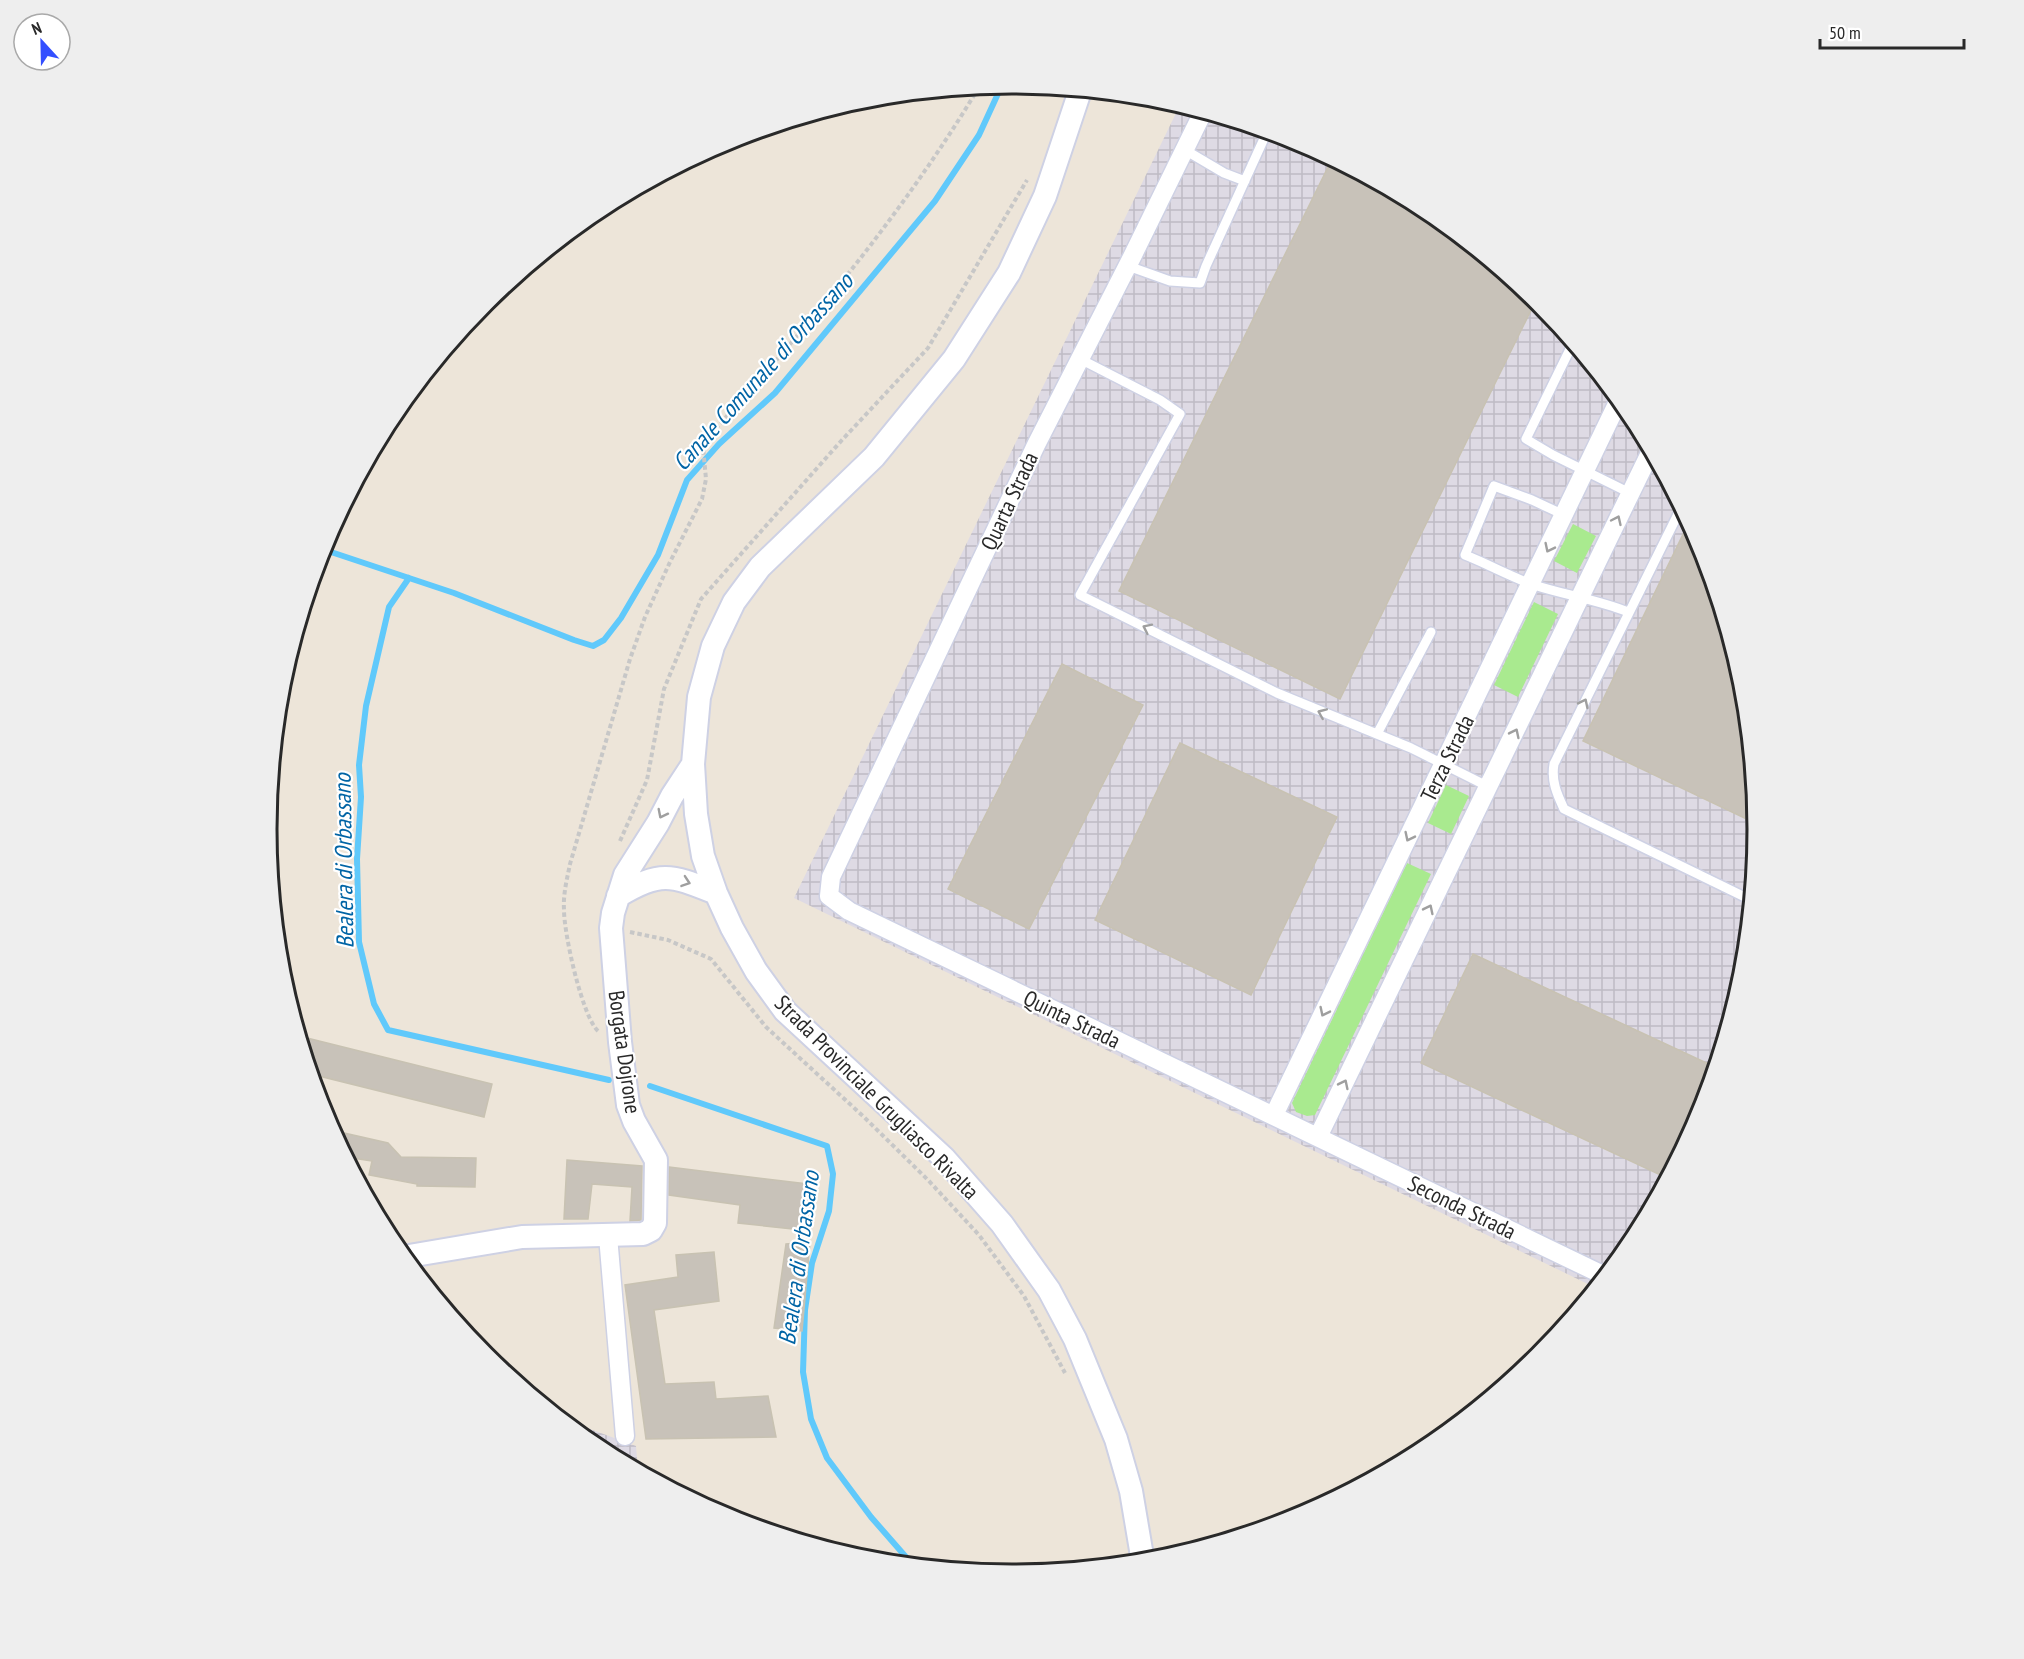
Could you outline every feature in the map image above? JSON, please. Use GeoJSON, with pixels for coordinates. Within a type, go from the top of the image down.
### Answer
{"type":"FeatureCollection","features":[{"type":"Feature","properties":{"kind":"street","name":"Strada Provinciale Grugliasco Rivalta"},"geometry":{"type":"LineString","coordinates":[[1078,98],[1045,196],[1009,273],[954,359],[874,457],[760,567],[734,602],[713,646],[699,698],[693,764],[696,814],[703,856],[732,928],[756,971],[785,1011],[944,1158],[1002,1224],[1049,1290],[1075,1339],[1116,1438],[1131,1491],[1141,1552]]}},
{"type":"Feature","properties":{"kind":"street","name":"Quarta Strada"},"geometry":{"type":"LineString","coordinates":[[829,896],[831,877],[1036,446],[1199,119]]}},
{"type":"Feature","properties":{"kind":"street","name":"Terza Strada"},"geometry":{"type":"LineString","coordinates":[[1274,1115],[1615,409]]}},
{"type":"Feature","properties":{"kind":"street"},"geometry":{"type":"LineString","coordinates":[[1318,1137],[1647,459]]}},
{"type":"Feature","properties":{"kind":"street","name":"Borgata Dojrone"},"geometry":{"type":"LineString","coordinates":[[413,1255],[522,1238],[643,1234],[651,1230],[655,1223],[656,1160],[634,1122],[628,1106],[611,928],[618,896],[628,868],[693,764]]}},
{"type":"Feature","properties":{"kind":"street"},"geometry":{"type":"LineString","coordinates":[[618,896],[641,882],[667,877],[681,879],[716,893]]}},
{"type":"Feature","properties":{"kind":"street","name":"Quinta Strada"},"geometry":{"type":"LineString","coordinates":[[829,896],[849,911],[1318,1137]]}},
{"type":"Feature","properties":{"kind":"street","name":"Seconda Strada"},"geometry":{"type":"LineString","coordinates":[[1318,1137],[1598,1273]]}},
{"type":"Feature","properties":{"kind":"street"},"geometry":{"type":"LineString","coordinates":[[608,1236],[626,1436]]}},
{"type":"Feature","properties":{"kind":"lane"},"geometry":{"type":"LineString","coordinates":[[1128,266],[1170,281],[1200,283],[1264,140]]}},
{"type":"Feature","properties":{"kind":"lane"},"geometry":{"type":"LineString","coordinates":[[1185,150],[1224,173],[1245,181]]}},
{"type":"Feature","properties":{"kind":"lane"},"geometry":{"type":"LineString","coordinates":[[1569,350],[1526,439],[1630,493]]}},
{"type":"Feature","properties":{"kind":"lane"},"geometry":{"type":"LineString","coordinates":[[1080,359],[1160,400],[1180,414],[1080,595],[1277,693],[1411,748],[1489,787]]}},
{"type":"Feature","properties":{"kind":"lane"},"geometry":{"type":"LineString","coordinates":[[1564,515],[1494,486],[1465,555],[1531,584],[1580,599],[1610,604],[1628,612]]}},
{"type":"Feature","properties":{"kind":"lane"},"geometry":{"type":"LineString","coordinates":[[1677,516],[1554,764],[1552,775],[1557,795],[1564,808],[1743,897]]}},
{"type":"Feature","properties":{"kind":"lane"},"geometry":{"type":"LineString","coordinates":[[1377,734],[1431,632]]}},
{"type":"Feature","properties":{"kind":"path"},"geometry":{"type":"LineString","coordinates":[[620,1041],[604,1036],[592,1026],[584,1005],[566,930],[565,891],[570,864],[630,659],[653,598],[705,490],[703,447],[708,437],[812,320],[865,252],[955,127],[974,96]]}},
{"type":"Feature","properties":{"kind":"path"},"geometry":{"type":"LineString","coordinates":[[611,928],[668,940],[711,959],[766,1027],[864,1117],[928,1180],[979,1235],[1024,1296],[1068,1381]]}},
{"type":"Feature","properties":{"kind":"shaded area"},"geometry":{"type":"Polygon","coordinates":[[[1176,114],[1248,134],[1293,150],[1337,170],[1420,218],[1497,277],[1565,345],[1623,421],[1649,462],[1671,504],[1708,593],[1733,686],[1741,734],[1745,781],[1747,830],[1745,878],[1741,925],[1733,973],[1708,1066],[1671,1155],[1649,1197],[1589,1285],[794,898],[1176,114]]]}},
{"type":"Feature","properties":{"kind":"shaded area"},"geometry":{"type":"Polygon","coordinates":[[[585,1427],[636,1446],[637,1462],[585,1427]]]}},
{"type":"Feature","properties":{"kind":"green space"},"geometry":{"type":"Polygon","coordinates":[[[1573,524],[1596,536],[1577,573],[1554,561],[1573,524]]]}},
{"type":"Feature","properties":{"kind":"green space"},"geometry":{"type":"Polygon","coordinates":[[[1534,602],[1558,614],[1518,697],[1494,685],[1534,602]]]}},
{"type":"Feature","properties":{"kind":"green space"},"geometry":{"type":"Polygon","coordinates":[[[1446,785],[1469,796],[1451,834],[1428,823],[1446,785]]]}},
{"type":"Feature","properties":{"kind":"green space"},"geometry":{"type":"Polygon","coordinates":[[[1407,863],[1431,874],[1315,1115],[1307,1116],[1296,1112],[1292,1103],[1407,863]]]}},
{"type":"Feature","properties":{"kind":"building"},"geometry":{"type":"Polygon","coordinates":[[[1328,166],[1380,193],[1420,218],[1497,277],[1531,309],[1340,699],[1119,591],[1328,166]]]}},
{"type":"Feature","properties":{"kind":"building"},"geometry":{"type":"Polygon","coordinates":[[[1684,532],[1708,593],[1733,686],[1741,734],[1747,819],[1583,741],[1684,532]]]}},
{"type":"Feature","properties":{"kind":"building"},"geometry":{"type":"Polygon","coordinates":[[[1062,664],[1143,705],[1029,929],[948,889],[1062,664]]]}},
{"type":"Feature","properties":{"kind":"building"},"geometry":{"type":"Polygon","coordinates":[[[1180,743],[1337,817],[1251,995],[1095,920],[1180,743]]]}},
{"type":"Feature","properties":{"kind":"building"},"geometry":{"type":"Polygon","coordinates":[[[1473,954],[1709,1064],[1691,1111],[1661,1175],[1421,1063],[1473,954]]]}},
{"type":"Feature","properties":{"kind":"building"},"geometry":{"type":"Polygon","coordinates":[[[308,1038],[492,1084],[484,1117],[320,1076],[308,1038]]]}},
{"type":"Feature","properties":{"kind":"building"},"geometry":{"type":"Polygon","coordinates":[[[343,1133],[388,1143],[401,1157],[476,1158],[475,1187],[417,1186],[417,1184],[369,1175],[372,1161],[355,1158],[343,1133]]]}},
{"type":"Feature","properties":{"kind":"building"},"geometry":{"type":"Polygon","coordinates":[[[567,1160],[642,1166],[641,1220],[630,1221],[632,1187],[592,1184],[588,1219],[564,1219],[567,1160]]]}},
{"type":"Feature","properties":{"kind":"building"},"geometry":{"type":"Polygon","coordinates":[[[669,1167],[816,1185],[811,1231],[738,1223],[740,1205],[669,1195],[669,1167]]]}},
{"type":"Feature","properties":{"kind":"building"},"geometry":{"type":"Polygon","coordinates":[[[810,1242],[802,1331],[774,1328],[786,1244],[810,1242]]]}},
{"type":"Feature","properties":{"kind":"building"},"geometry":{"type":"Polygon","coordinates":[[[714,1252],[719,1301],[654,1310],[665,1384],[714,1382],[716,1399],[768,1396],[776,1437],[646,1439],[625,1285],[678,1277],[676,1255],[714,1252]]]}},
{"type":"Feature","properties":{"kind":"waterway","name":"Canale Comunale di Orbassano"},"geometry":{"type":"LineString","coordinates":[[331,552],[454,593],[574,640],[593,646],[604,640],[621,618],[658,555],[687,480],[719,444],[775,393],[935,201],[979,135],[998,95]]}},
{"type":"Feature","properties":{"kind":"waterway","name":"Bealera di Orbassano"},"geometry":{"type":"LineString","coordinates":[[409,578],[389,607],[366,706],[359,765],[361,797],[357,859],[359,942],[374,1004],[388,1030],[609,1080]]}},
{"type":"Feature","properties":{"kind":"waterway","name":"Bealera di Orbassano"},"geometry":{"type":"LineString","coordinates":[[650,1086],[827,1146],[833,1174],[829,1211],[812,1263],[805,1310],[803,1372],[811,1419],[827,1458],[871,1517],[905,1556]]}}]}
